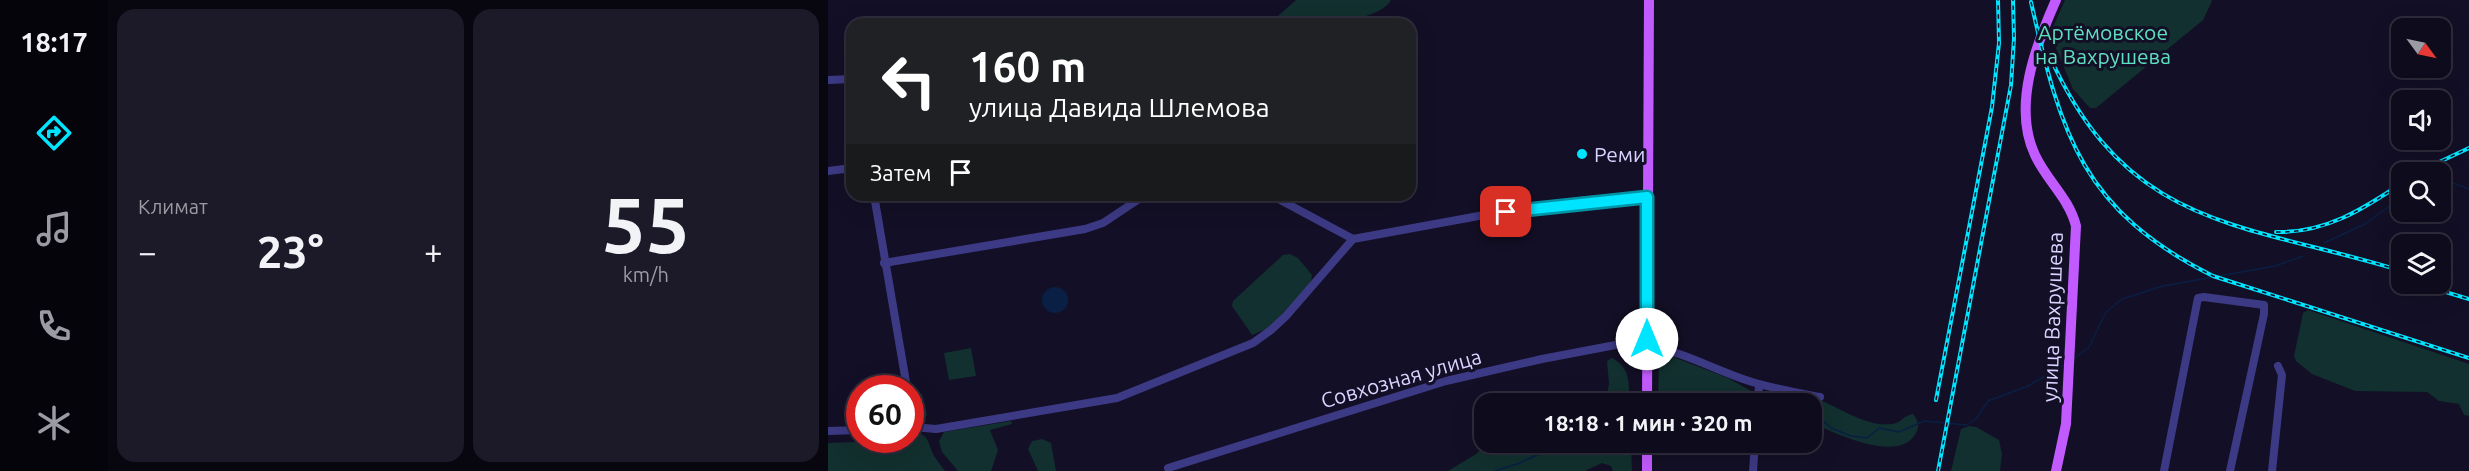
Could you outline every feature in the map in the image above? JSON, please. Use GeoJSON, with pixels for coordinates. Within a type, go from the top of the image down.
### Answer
{"type":"FeatureCollection","features":[{"type":"Feature","properties":{"kind":"main road"},"geometry":{"type":"LineString","coordinates":[[1647,393],[1649,0]]}},
{"type":"Feature","properties":{"kind":"main road","name":"улица Вахрушева"},"geometry":{"type":"LineString","coordinates":[[2056,0],[2034,53],[2028,88],[2027,120],[2034,154],[2067,202],[2076,226],[2066,424],[2056,471]]}},
{"type":"Feature","properties":{"kind":"main road"},"geometry":{"type":"LineString","coordinates":[[1647,453],[1647,471]]}},
{"type":"Feature","properties":{"kind":"street"},"geometry":{"type":"LineString","coordinates":[[828,80],[846,79]]}},
{"type":"Feature","properties":{"kind":"street"},"geometry":{"type":"LineString","coordinates":[[828,171],[846,169]]}},
{"type":"Feature","properties":{"kind":"street"},"geometry":{"type":"LineString","coordinates":[[1282,201],[1353,239],[1506,212],[1647,197]]}},
{"type":"Feature","properties":{"kind":"street"},"geometry":{"type":"LineString","coordinates":[[875,201],[905,375]]}},
{"type":"Feature","properties":{"kind":"street"},"geometry":{"type":"LineString","coordinates":[[884,263],[1085,229],[1102,223],[1136,201]]}},
{"type":"Feature","properties":{"kind":"street"},"geometry":{"type":"LineString","coordinates":[[924,428],[936,429],[1117,398],[1252,343],[1286,316],[1353,239]]}},
{"type":"Feature","properties":{"kind":"street"},"geometry":{"type":"LineString","coordinates":[[2164,471],[2198,298],[2204,297],[2264,305],[2264,314],[2230,471]]}},
{"type":"Feature","properties":{"kind":"street"},"geometry":{"type":"LineString","coordinates":[[1647,343],[1673,350],[1684,357],[1759,385],[1800,393]]}},
{"type":"Feature","properties":{"kind":"street","name":"Совхозная улица"},"geometry":{"type":"LineString","coordinates":[[1168,468],[1446,381],[1542,359],[1647,343]]}},
{"type":"Feature","properties":{"kind":"street"},"geometry":{"type":"LineString","coordinates":[[2272,471],[2282,375],[2278,366]]}},
{"type":"Feature","properties":{"kind":"street"},"geometry":{"type":"LineString","coordinates":[[1759,385],[1759,393]]}},
{"type":"Feature","properties":{"kind":"street"},"geometry":{"type":"LineString","coordinates":[[828,431],[846,430]]}},
{"type":"Feature","properties":{"kind":"street"},"geometry":{"type":"LineString","coordinates":[[1753,471],[1754,453]]}},
{"type":"Feature","properties":{"kind":"green space"},"geometry":{"type":"Polygon","coordinates":[[[1296,0],[1391,0],[1378,11],[1360,18],[1276,18],[1296,0]]]}},
{"type":"Feature","properties":{"kind":"green space","name":"Артёмовское на Вахрушева"},"geometry":{"type":"Polygon","coordinates":[[[2065,0],[2212,1],[2203,20],[2096,108],[2090,108],[2073,89],[2050,34],[2065,0]]]}},
{"type":"Feature","properties":{"kind":"green space"},"geometry":{"type":"Polygon","coordinates":[[[1290,254],[1298,258],[1312,275],[1311,283],[1269,328],[1252,335],[1232,306],[1233,301],[1283,255],[1290,254]]]}},
{"type":"Feature","properties":{"kind":"green space"},"geometry":{"type":"Polygon","coordinates":[[[2308,310],[2469,364],[2469,416],[2464,415],[2459,404],[2439,401],[2427,392],[2355,391],[2312,374],[2296,361],[2294,356],[2303,313],[2308,310]]]}},
{"type":"Feature","properties":{"kind":"green space"},"geometry":{"type":"Polygon","coordinates":[[[971,348],[976,376],[949,380],[944,353],[971,348]]]}},
{"type":"Feature","properties":{"kind":"green space"},"geometry":{"type":"Polygon","coordinates":[[[1668,355],[1728,378],[1751,393],[1658,393],[1659,360],[1668,355]]]}},
{"type":"Feature","properties":{"kind":"green space"},"geometry":{"type":"Polygon","coordinates":[[[1612,358],[1623,367],[1628,377],[1629,393],[1607,393],[1609,384],[1607,361],[1612,358]]]}},
{"type":"Feature","properties":{"kind":"green space"},"geometry":{"type":"Polygon","coordinates":[[[1822,401],[1874,423],[1895,423],[1913,414],[1918,422],[1918,429],[1909,441],[1898,446],[1868,444],[1822,427],[1822,401]]]}},
{"type":"Feature","properties":{"kind":"green space"},"geometry":{"type":"Polygon","coordinates":[[[924,402],[927,415],[924,418],[924,402]]]}},
{"type":"Feature","properties":{"kind":"green space"},"geometry":{"type":"Polygon","coordinates":[[[1011,421],[1012,424],[990,430],[998,450],[991,471],[958,471],[942,452],[939,441],[944,432],[1011,421]]]}},
{"type":"Feature","properties":{"kind":"green space"},"geometry":{"type":"Polygon","coordinates":[[[1969,426],[1976,427],[1999,440],[2002,454],[2000,471],[1951,471],[1961,429],[1969,426]]]}},
{"type":"Feature","properties":{"kind":"green space"},"geometry":{"type":"Polygon","coordinates":[[[924,436],[945,471],[828,471],[828,443],[846,442],[846,453],[924,453],[924,436]]]}},
{"type":"Feature","properties":{"kind":"green space"},"geometry":{"type":"Polygon","coordinates":[[[1042,439],[1051,443],[1056,471],[1038,471],[1028,449],[1032,441],[1042,439]]]}},
{"type":"Feature","properties":{"kind":"green space"},"geometry":{"type":"Polygon","coordinates":[[[1631,453],[1632,471],[1613,471],[1611,466],[1602,463],[1585,471],[1448,471],[1476,454],[1631,453]]]}},
{"type":"Feature","properties":{"kind":"water"},"geometry":{"type":"Polygon","coordinates":[[[1055,287],[1064,291],[1068,300],[1064,309],[1055,313],[1046,309],[1042,300],[1046,291],[1055,287]]]}},
{"type":"Feature","properties":{"kind":"waterway"},"geometry":{"type":"LineString","coordinates":[[2451,182],[2469,189]]}},
{"type":"Feature","properties":{"kind":"waterway"},"geometry":{"type":"LineString","coordinates":[[2324,243],[2365,224],[2391,205]]}},
{"type":"Feature","properties":{"kind":"waterway"},"geometry":{"type":"LineString","coordinates":[[2075,358],[2089,347],[2106,312],[2122,299],[2163,286],[2275,266],[2303,256]]}},
{"type":"Feature","properties":{"kind":"waterway"},"geometry":{"type":"LineString","coordinates":[[1822,419],[1831,428],[1851,436],[1867,438],[1879,428],[1899,432],[1924,421],[1967,425],[1976,419],[1988,401],[2028,386],[2064,365]]}},
{"type":"Feature","properties":{"kind":"waterway"},"geometry":{"type":"LineString","coordinates":[[1495,471],[1541,453]]}},
{"type":"Feature","properties":{"kind":"railway"},"geometry":{"type":"LineString","coordinates":[[1936,400],[1992,107],[1999,43],[1998,0]]}},
{"type":"Feature","properties":{"kind":"railway"},"geometry":{"type":"LineString","coordinates":[[1938,471],[2011,85],[2014,38],[2013,0]]}},
{"type":"Feature","properties":{"kind":"railway"},"geometry":{"type":"LineString","coordinates":[[2031,2],[2042,50],[2067,130],[2084,165],[2106,196],[2134,225],[2169,251],[2213,276],[2469,358]]}},
{"type":"Feature","properties":{"kind":"railway"},"geometry":{"type":"LineString","coordinates":[[2050,57],[2081,114],[2115,157],[2153,188],[2195,210],[2241,227],[2391,268]]}},
{"type":"Feature","properties":{"kind":"railway"},"geometry":{"type":"LineString","coordinates":[[2439,162],[2469,148]]}},
{"type":"Feature","properties":{"kind":"railway"},"geometry":{"type":"LineString","coordinates":[[2276,232],[2311,229],[2327,224],[2357,211],[2391,190]]}},
{"type":"Feature","properties":{"kind":"railway"},"geometry":{"type":"LineString","coordinates":[[2451,294],[2469,299]]}},
{"type":"Feature","properties":{"kind":"place","name":"Реми"},"geometry":{"type":"Point","coordinates":[1582,154]}},
{"type":"Feature","properties":{"kind":"route"},"geometry":{"type":"LineString","coordinates":[[1506,212],[1647,197],[1647,339]]}}]}
